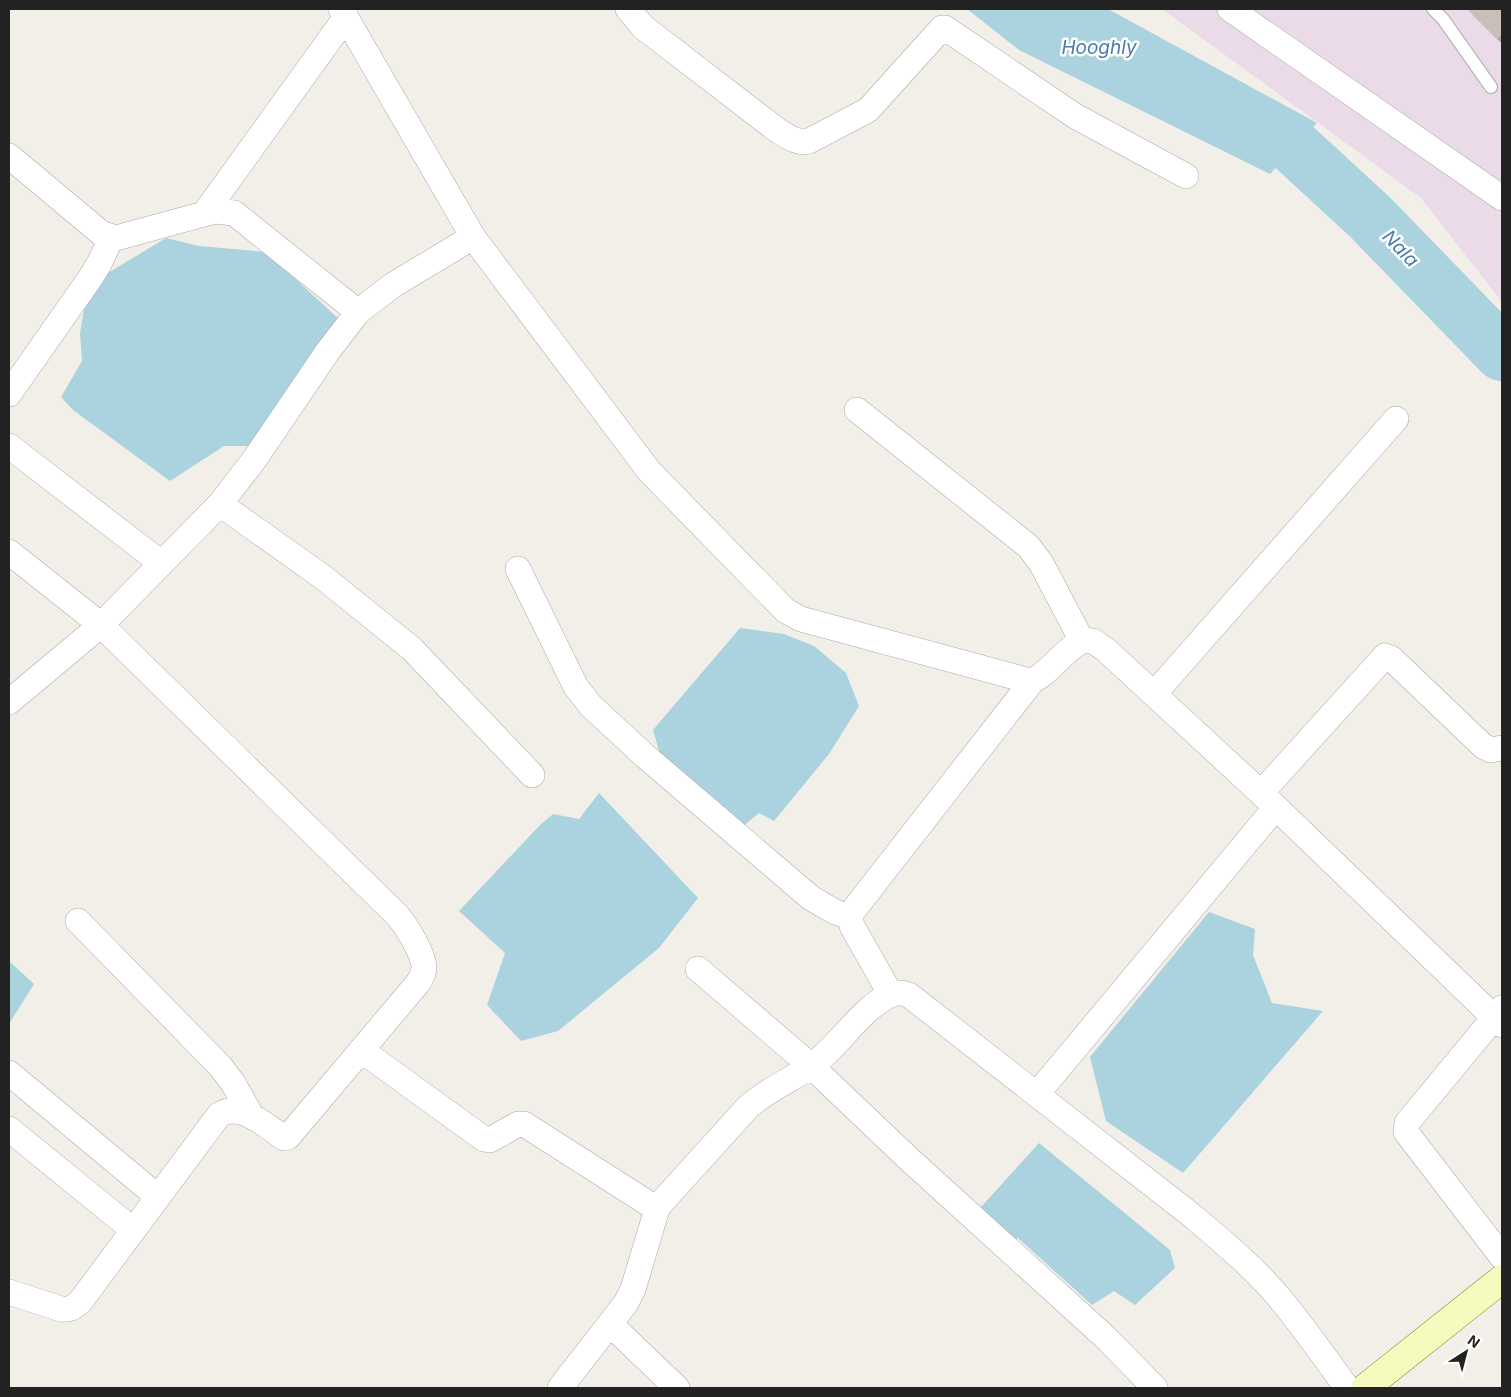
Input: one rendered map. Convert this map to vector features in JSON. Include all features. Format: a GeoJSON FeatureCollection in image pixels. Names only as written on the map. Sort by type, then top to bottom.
{"type":"FeatureCollection","features":[{"type":"Feature","properties":{"kind":"street"},"geometry":{"type":"LineString","coordinates":[[628,9],[643,27],[777,130],[801,142],[809,140],[868,110],[942,28],[945,28],[1069,112],[1186,176]]}},
{"type":"Feature","properties":{"kind":"street"},"geometry":{"type":"LineString","coordinates":[[1230,9],[1502,198]]}},
{"type":"Feature","properties":{"kind":"street"},"geometry":{"type":"LineString","coordinates":[[204,214],[344,13],[473,237],[649,471],[786,611],[801,619],[1026,680],[1033,680]]}},
{"type":"Feature","properties":{"kind":"street"},"geometry":{"type":"LineString","coordinates":[[9,156],[101,234],[111,238],[221,210],[234,213],[358,312]]}},
{"type":"Feature","properties":{"kind":"street"},"geometry":{"type":"LineString","coordinates":[[9,702],[101,625],[220,504],[248,468],[328,351],[358,312],[393,285],[473,237]]}},
{"type":"Feature","properties":{"kind":"street"},"geometry":{"type":"LineString","coordinates":[[9,394],[91,277],[111,238]]}},
{"type":"Feature","properties":{"kind":"street"},"geometry":{"type":"LineString","coordinates":[[857,410],[1028,546],[1041,563],[1082,641]]}},
{"type":"Feature","properties":{"kind":"street"},"geometry":{"type":"LineString","coordinates":[[1154,694],[1396,419]]}},
{"type":"Feature","properties":{"kind":"street"},"geometry":{"type":"LineString","coordinates":[[9,446],[161,563]]}},
{"type":"Feature","properties":{"kind":"street"},"geometry":{"type":"LineString","coordinates":[[220,504],[324,578],[412,649],[532,775]]}},
{"type":"Feature","properties":{"kind":"street"},"geometry":{"type":"LineString","coordinates":[[9,552],[101,625],[398,916],[406,927],[424,968],[421,978],[288,1137],[284,1138],[252,1117],[237,1110],[228,1110],[219,1115],[80,1302],[74,1307],[67,1310],[61,1309],[9,1292]]}},
{"type":"Feature","properties":{"kind":"street"},"geometry":{"type":"LineString","coordinates":[[518,569],[576,687],[591,706],[645,756],[811,898],[835,912],[850,917]]}},
{"type":"Feature","properties":{"kind":"street"},"geometry":{"type":"LineString","coordinates":[[891,995],[852,926],[850,917],[852,912],[1033,680],[1082,641],[1092,641],[1105,649],[1154,694],[1500,1017],[1407,1123],[1405,1129],[1502,1257]]}},
{"type":"Feature","properties":{"kind":"street"},"geometry":{"type":"LineString","coordinates":[[1036,1094],[1385,656],[1391,658],[1483,746],[1491,750],[1502,748]]}},
{"type":"Feature","properties":{"kind":"street"},"geometry":{"type":"LineString","coordinates":[[78,921],[224,1071],[252,1117]]}},
{"type":"Feature","properties":{"kind":"street"},"geometry":{"type":"LineString","coordinates":[[698,969],[811,1066],[910,1160],[1106,1337],[1155,1388]]}},
{"type":"Feature","properties":{"kind":"street"},"geometry":{"type":"LineString","coordinates":[[560,1388],[626,1303],[633,1289],[657,1209],[748,1107],[767,1092],[811,1066],[869,1010],[891,995],[902,993],[909,995],[1190,1214],[1253,1270],[1282,1300],[1347,1388]]}},
{"type":"Feature","properties":{"kind":"street"},"geometry":{"type":"LineString","coordinates":[[361,1050],[484,1139],[490,1140],[518,1124],[524,1124],[657,1209]]}},
{"type":"Feature","properties":{"kind":"street"},"geometry":{"type":"LineString","coordinates":[[9,1073],[158,1197]]}},
{"type":"Feature","properties":{"kind":"street"},"geometry":{"type":"LineString","coordinates":[[9,1129],[133,1230]]}},
{"type":"Feature","properties":{"kind":"street"},"geometry":{"type":"LineString","coordinates":[[1365,1388],[1502,1279]]}},
{"type":"Feature","properties":{"kind":"street"},"geometry":{"type":"LineString","coordinates":[[610,1324],[677,1388]]}},
{"type":"Feature","properties":{"kind":"lane"},"geometry":{"type":"LineString","coordinates":[[1433,9],[1443,19],[1491,87]]}},
{"type":"Feature","properties":{"kind":"shaded area"},"geometry":{"type":"Polygon","coordinates":[[[1162,9],[1502,9],[1502,302],[1421,198],[1162,9]]]}},
{"type":"Feature","properties":{"kind":"water","name":"Hooghly"},"geometry":{"type":"Polygon","coordinates":[[[967,9],[1108,9],[1317,123],[1270,174],[1019,50],[967,9]]]}},
{"type":"Feature","properties":{"kind":"water"},"geometry":{"type":"Polygon","coordinates":[[[166,238],[199,246],[266,252],[340,320],[248,446],[224,446],[170,481],[73,410],[61,397],[82,361],[80,333],[88,285],[166,238]]]}},
{"type":"Feature","properties":{"kind":"water"},"geometry":{"type":"Polygon","coordinates":[[[740,628],[784,634],[814,646],[846,673],[859,706],[829,754],[774,821],[759,813],[736,832],[662,761],[653,730],[740,628]]]}},
{"type":"Feature","properties":{"kind":"water"},"geometry":{"type":"Polygon","coordinates":[[[599,793],[698,898],[659,948],[558,1031],[521,1041],[487,1005],[505,953],[459,911],[540,825],[553,814],[579,819],[599,793]]]}},
{"type":"Feature","properties":{"kind":"water"},"geometry":{"type":"Polygon","coordinates":[[[1209,912],[1255,929],[1253,955],[1272,1003],[1323,1011],[1183,1173],[1106,1121],[1090,1057],[1209,912]]]}},
{"type":"Feature","properties":{"kind":"water"},"geometry":{"type":"Polygon","coordinates":[[[9,961],[34,984],[9,1024],[9,961]]]}},
{"type":"Feature","properties":{"kind":"water"},"geometry":{"type":"Polygon","coordinates":[[[1039,1143],[1170,1250],[1175,1268],[1135,1305],[1114,1291],[1092,1305],[1018,1238],[1002,1247],[971,1218],[1039,1143]]]}},
{"type":"Feature","properties":{"kind":"building"},"geometry":{"type":"Polygon","coordinates":[[[1467,9],[1502,9],[1502,34],[1497,39],[1467,9]]]}},
{"type":"Feature","properties":{"kind":"waterway","name":"Nala"},"geometry":{"type":"LineString","coordinates":[[1294,147],[1370,217],[1502,353]]}}]}
